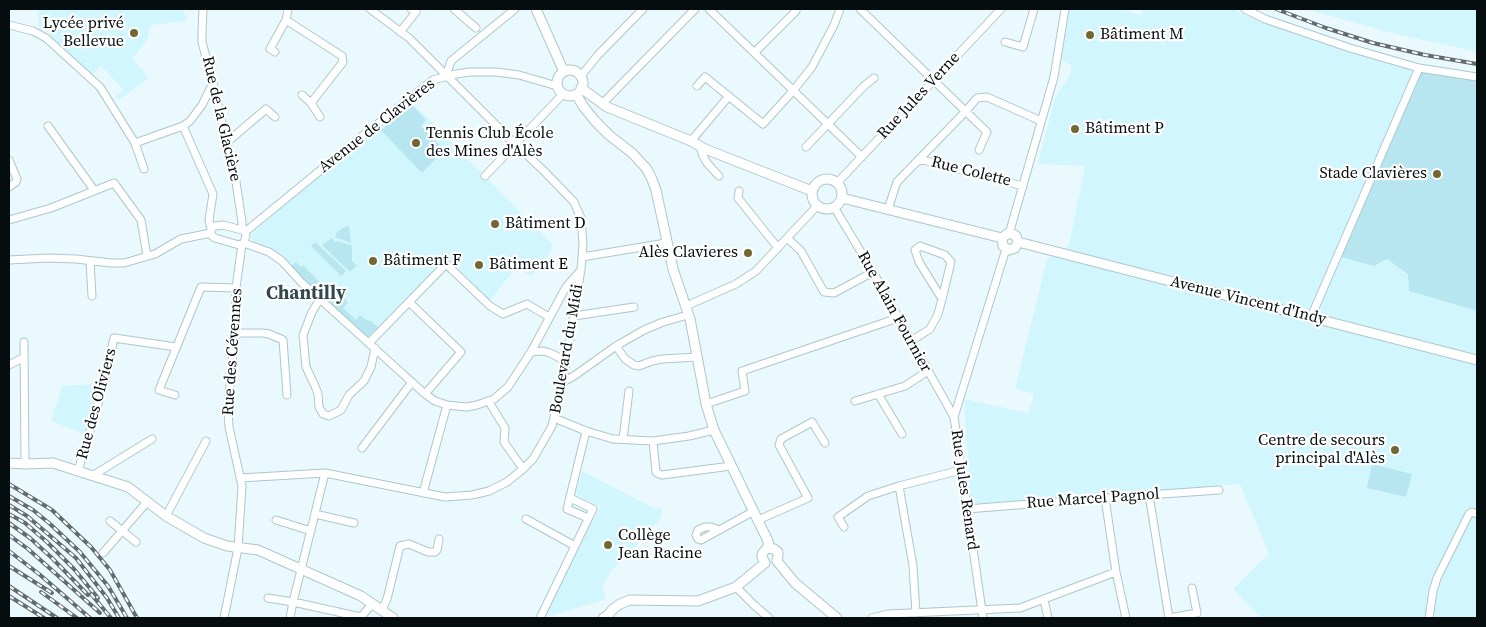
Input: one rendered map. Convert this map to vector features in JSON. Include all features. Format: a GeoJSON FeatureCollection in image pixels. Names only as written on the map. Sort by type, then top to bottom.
{"type":"FeatureCollection","features":[{"type":"Feature","properties":{"kind":"street","name":"Rue de la Glacière"},"geometry":{"type":"LineString","coordinates":[[203,9],[202,42],[236,182],[243,231],[246,235],[243,244]]}},
{"type":"Feature","properties":{"kind":"street"},"geometry":{"type":"LineString","coordinates":[[275,52],[270,49],[286,20],[288,9]]}},
{"type":"Feature","properties":{"kind":"street","name":"Boulevard du Midi"},"geometry":{"type":"LineString","coordinates":[[240,478],[326,473],[445,497],[472,495],[489,491],[507,482],[523,469],[533,460],[552,426],[566,364],[581,269],[583,240],[581,218],[574,202],[544,171],[408,38],[370,9]]}},
{"type":"Feature","properties":{"kind":"street"},"geometry":{"type":"LineString","coordinates":[[400,32],[416,12],[411,9]]}},
{"type":"Feature","properties":{"kind":"street"},"geometry":{"type":"LineString","coordinates":[[454,9],[476,28]]}},
{"type":"Feature","properties":{"kind":"street"},"geometry":{"type":"LineString","coordinates":[[446,76],[451,61],[515,9]]}},
{"type":"Feature","properties":{"kind":"street"},"geometry":{"type":"LineString","coordinates":[[536,9],[564,72]]}},
{"type":"Feature","properties":{"kind":"street"},"geometry":{"type":"LineString","coordinates":[[580,76],[643,9]]}},
{"type":"Feature","properties":{"kind":"street"},"geometry":{"type":"LineString","coordinates":[[602,104],[695,9]]}},
{"type":"Feature","properties":{"kind":"street"},"geometry":{"type":"LineString","coordinates":[[709,9],[862,157]]}},
{"type":"Feature","properties":{"kind":"street"},"geometry":{"type":"LineString","coordinates":[[697,86],[705,77],[729,96],[760,127],[794,90],[812,66],[834,25],[840,9]]}},
{"type":"Feature","properties":{"kind":"street"},"geometry":{"type":"LineString","coordinates":[[860,9],[987,132],[979,150]]}},
{"type":"Feature","properties":{"kind":"street","name":"Rue Jules Verne"},"geometry":{"type":"LineString","coordinates":[[837,183],[1001,9]]}},
{"type":"Feature","properties":{"kind":"street"},"geometry":{"type":"LineString","coordinates":[[1005,42],[1023,47],[1034,9]]}},
{"type":"Feature","properties":{"kind":"street"},"geometry":{"type":"LineString","coordinates":[[842,198],[1006,236],[1016,236],[1018,242],[1015,248],[1012,250],[1006,249],[1002,242],[1006,236],[1023,186],[1054,77],[1065,9]]}},
{"type":"Feature","properties":{"kind":"street"},"geometry":{"type":"LineString","coordinates":[[1246,9],[1265,19],[1350,48],[1419,68],[1477,77]]}},
{"type":"Feature","properties":{"kind":"street"},"geometry":{"type":"LineString","coordinates":[[754,52],[796,11]]}},
{"type":"Feature","properties":{"kind":"street"},"geometry":{"type":"LineString","coordinates":[[286,20],[342,56],[344,62],[311,102]]}},
{"type":"Feature","properties":{"kind":"street"},"geometry":{"type":"LineString","coordinates":[[9,25],[33,31],[46,38],[100,87],[135,143],[144,169]]}},
{"type":"Feature","properties":{"kind":"street"},"geometry":{"type":"LineString","coordinates":[[1311,317],[1419,68]]}},
{"type":"Feature","properties":{"kind":"street"},"geometry":{"type":"LineString","coordinates":[[579,91],[570,96],[560,90],[558,79],[564,72],[570,70],[580,76],[582,82],[579,91],[583,106],[610,135],[632,153],[646,168],[651,177],[656,190],[666,244],[687,311],[706,404],[714,430],[768,541],[769,548]]}},
{"type":"Feature","properties":{"kind":"street","name":"Avenue de Clavières"},"geometry":{"type":"LineString","coordinates":[[243,231],[433,80],[470,72],[496,72],[519,75],[560,90]]}},
{"type":"Feature","properties":{"kind":"street"},"geometry":{"type":"LineString","coordinates":[[806,147],[864,86],[874,78]]}},
{"type":"Feature","properties":{"kind":"street"},"geometry":{"type":"LineString","coordinates":[[135,143],[183,126],[190,121],[202,105],[213,83]]}},
{"type":"Feature","properties":{"kind":"street"},"geometry":{"type":"LineString","coordinates":[[485,176],[515,144],[560,90]]}},
{"type":"Feature","properties":{"kind":"street"},"geometry":{"type":"LineString","coordinates":[[579,91],[621,114],[691,141],[707,144],[813,189]]}},
{"type":"Feature","properties":{"kind":"street"},"geometry":{"type":"LineString","coordinates":[[302,95],[311,102],[320,117]]}},
{"type":"Feature","properties":{"kind":"street"},"geometry":{"type":"LineString","coordinates":[[691,141],[729,96]]}},
{"type":"Feature","properties":{"kind":"street"},"geometry":{"type":"LineString","coordinates":[[888,209],[897,182],[977,98],[988,97],[1041,121]]}},
{"type":"Feature","properties":{"kind":"street"},"geometry":{"type":"LineString","coordinates":[[226,143],[266,109],[275,118]]}},
{"type":"Feature","properties":{"kind":"street"},"geometry":{"type":"LineString","coordinates":[[48,126],[94,190]]}},
{"type":"Feature","properties":{"kind":"street"},"geometry":{"type":"LineString","coordinates":[[183,126],[213,194],[209,220],[212,236],[269,252],[282,261],[301,282],[435,401],[447,405],[467,407],[489,402],[508,387],[531,352],[566,287],[581,269]]}},
{"type":"Feature","properties":{"kind":"street"},"geometry":{"type":"LineString","coordinates":[[691,141],[701,148],[813,189]]}},
{"type":"Feature","properties":{"kind":"street"},"geometry":{"type":"LineString","coordinates":[[701,148],[707,163],[719,176]]}},
{"type":"Feature","properties":{"kind":"street","name":"Rue Colette"},"geometry":{"type":"LineString","coordinates":[[919,159],[1023,186]]}},
{"type":"Feature","properties":{"kind":"street"},"geometry":{"type":"LineString","coordinates":[[9,160],[17,178],[16,182],[9,187]]}},
{"type":"Feature","properties":{"kind":"street"},"geometry":{"type":"LineString","coordinates":[[827,178],[837,183],[840,187],[842,198],[839,203],[834,207],[826,209],[817,206],[814,202],[813,189],[822,179],[827,178]]}},
{"type":"Feature","properties":{"kind":"street"},"geometry":{"type":"LineString","coordinates":[[9,220],[52,208],[114,183],[141,220],[147,256]]}},
{"type":"Feature","properties":{"kind":"street"},"geometry":{"type":"LineString","coordinates":[[739,191],[738,198],[778,248]]}},
{"type":"Feature","properties":{"kind":"street"},"geometry":{"type":"LineString","coordinates":[[562,382],[644,330],[687,311],[745,279],[756,271],[817,206]]}},
{"type":"Feature","properties":{"kind":"street","name":"Rue Alain Fournier"},"geometry":{"type":"LineString","coordinates":[[834,207],[873,272],[954,417]]}},
{"type":"Feature","properties":{"kind":"street"},"geometry":{"type":"LineString","coordinates":[[9,260],[48,258],[124,263],[155,254],[181,239],[211,231],[215,226],[223,225],[243,231]]}},
{"type":"Feature","properties":{"kind":"street"},"geometry":{"type":"LineString","coordinates":[[787,238],[801,251],[824,292],[834,293],[873,272]]}},
{"type":"Feature","properties":{"kind":"street","name":"Avenue Vincent d'Indy"},"geometry":{"type":"LineString","coordinates":[[1018,242],[1477,360]]}},
{"type":"Feature","properties":{"kind":"street","name":"Rue des Cévennes"},"geometry":{"type":"LineString","coordinates":[[224,618],[238,548],[242,486],[229,427],[230,380],[236,333],[236,288],[243,244]]}},
{"type":"Feature","properties":{"kind":"street"},"geometry":{"type":"LineString","coordinates":[[582,257],[666,244]]}},
{"type":"Feature","properties":{"kind":"street"},"geometry":{"type":"LineString","coordinates":[[912,342],[930,330],[938,314],[942,299],[951,262],[945,255],[920,246],[915,250],[919,262],[942,299]]}},
{"type":"Feature","properties":{"kind":"street","name":"Rue Jules Renard"},"geometry":{"type":"LineString","coordinates":[[983,618],[954,417],[1006,249]]}},
{"type":"Feature","properties":{"kind":"street"},"geometry":{"type":"LineString","coordinates":[[90,261],[92,296]]}},
{"type":"Feature","properties":{"kind":"street"},"geometry":{"type":"LineString","coordinates":[[369,342],[446,264],[490,306],[503,314],[527,304],[550,317]]}},
{"type":"Feature","properties":{"kind":"street"},"geometry":{"type":"LineString","coordinates":[[175,395],[159,390],[202,287],[236,288]]}},
{"type":"Feature","properties":{"kind":"street"},"geometry":{"type":"LineString","coordinates":[[320,299],[312,312],[303,335],[306,367],[318,394],[319,407],[323,414],[329,416],[341,410],[349,395],[364,381],[371,367],[375,348]]}},
{"type":"Feature","properties":{"kind":"street"},"geometry":{"type":"LineString","coordinates":[[409,302],[461,352],[425,394]]}},
{"type":"Feature","properties":{"kind":"street"},"geometry":{"type":"LineString","coordinates":[[574,316],[634,307]]}},
{"type":"Feature","properties":{"kind":"street"},"geometry":{"type":"LineString","coordinates":[[706,404],[745,391],[742,371],[898,318]]}},
{"type":"Feature","properties":{"kind":"street"},"geometry":{"type":"LineString","coordinates":[[236,333],[270,334],[283,340],[287,395]]}},
{"type":"Feature","properties":{"kind":"street","name":"Rue des Oliviers"},"geometry":{"type":"LineString","coordinates":[[78,471],[92,428],[114,338],[176,347]]}},
{"type":"Feature","properties":{"kind":"street"},"geometry":{"type":"LineString","coordinates":[[24,342],[25,464]]}},
{"type":"Feature","properties":{"kind":"street"},"geometry":{"type":"LineString","coordinates":[[616,346],[634,366],[652,361],[697,357]]}},
{"type":"Feature","properties":{"kind":"street"},"geometry":{"type":"LineString","coordinates":[[531,352],[550,353],[560,358],[566,364]]}},
{"type":"Feature","properties":{"kind":"street"},"geometry":{"type":"LineString","coordinates":[[9,364],[23,358]]}},
{"type":"Feature","properties":{"kind":"street"},"geometry":{"type":"LineString","coordinates":[[855,401],[905,386],[928,371]]}},
{"type":"Feature","properties":{"kind":"street"},"geometry":{"type":"LineString","coordinates":[[362,448],[412,382]]}},
{"type":"Feature","properties":{"kind":"street"},"geometry":{"type":"LineString","coordinates":[[623,439],[629,391]]}},
{"type":"Feature","properties":{"kind":"street"},"geometry":{"type":"LineString","coordinates":[[878,394],[902,434]]}},
{"type":"Feature","properties":{"kind":"street"},"geometry":{"type":"LineString","coordinates":[[489,402],[505,428],[504,442],[523,469]]}},
{"type":"Feature","properties":{"kind":"street"},"geometry":{"type":"LineString","coordinates":[[423,493],[447,405]]}},
{"type":"Feature","properties":{"kind":"street"},"geometry":{"type":"LineString","coordinates":[[554,418],[605,437],[623,439],[653,441],[714,430]]}},
{"type":"Feature","properties":{"kind":"street"},"geometry":{"type":"LineString","coordinates":[[758,520],[808,498],[779,444],[781,440],[812,422],[825,443]]}},
{"type":"Feature","properties":{"kind":"street"},"geometry":{"type":"LineString","coordinates":[[586,431],[567,509],[588,518]]}},
{"type":"Feature","properties":{"kind":"street"},"geometry":{"type":"LineString","coordinates":[[92,476],[152,439]]}},
{"type":"Feature","properties":{"kind":"street"},"geometry":{"type":"LineString","coordinates":[[166,516],[206,441]]}},
{"type":"Feature","properties":{"kind":"street"},"geometry":{"type":"LineString","coordinates":[[653,441],[656,472],[658,474],[731,466]]}},
{"type":"Feature","properties":{"kind":"street"},"geometry":{"type":"LineString","coordinates":[[9,463],[53,463],[128,486],[166,516],[204,538],[227,546],[258,550],[302,568],[361,596],[393,618]]}},
{"type":"Feature","properties":{"kind":"street"},"geometry":{"type":"LineString","coordinates":[[844,527],[838,517],[868,496],[961,470]]}},
{"type":"Feature","properties":{"kind":"street"},"geometry":{"type":"LineString","coordinates":[[290,618],[310,531],[326,473]]}},
{"type":"Feature","properties":{"kind":"street"},"geometry":{"type":"LineString","coordinates":[[900,486],[913,566],[916,612]]}},
{"type":"Feature","properties":{"kind":"street","name":"Rue Marcel Pagnol"},"geometry":{"type":"LineString","coordinates":[[967,509],[1219,490]]}},
{"type":"Feature","properties":{"kind":"street"},"geometry":{"type":"LineString","coordinates":[[1149,495],[1169,618],[1197,613],[1192,588]]}},
{"type":"Feature","properties":{"kind":"street"},"geometry":{"type":"LineString","coordinates":[[540,618],[593,509],[570,498]]}},
{"type":"Feature","properties":{"kind":"street"},"geometry":{"type":"LineString","coordinates":[[1105,498],[1116,572],[1126,618]]}},
{"type":"Feature","properties":{"kind":"street"},"geometry":{"type":"LineString","coordinates":[[103,553],[147,502]]}},
{"type":"Feature","properties":{"kind":"street"},"geometry":{"type":"LineString","coordinates":[[719,530],[754,511]]}},
{"type":"Feature","properties":{"kind":"street"},"geometry":{"type":"LineString","coordinates":[[1429,618],[1437,578],[1469,514],[1472,512],[1477,514]]}},
{"type":"Feature","properties":{"kind":"street"},"geometry":{"type":"LineString","coordinates":[[315,514],[354,523]]}},
{"type":"Feature","properties":{"kind":"street"},"geometry":{"type":"LineString","coordinates":[[526,519],[575,546]]}},
{"type":"Feature","properties":{"kind":"street"},"geometry":{"type":"LineString","coordinates":[[276,520],[310,531]]}},
{"type":"Feature","properties":{"kind":"street"},"geometry":{"type":"LineString","coordinates":[[110,521],[136,542]]}},
{"type":"Feature","properties":{"kind":"street"},"geometry":{"type":"LineString","coordinates":[[382,610],[387,599],[400,546],[409,544],[428,552],[435,552],[439,539]]}},
{"type":"Feature","properties":{"kind":"street"},"geometry":{"type":"LineString","coordinates":[[765,563],[763,561],[763,551],[769,548],[774,549],[778,552],[777,561],[795,583],[837,618]]}},
{"type":"Feature","properties":{"kind":"street"},"geometry":{"type":"LineString","coordinates":[[607,617],[613,609],[630,600],[698,601],[736,587],[765,563],[772,564],[777,561]]}},
{"type":"Feature","properties":{"kind":"street"},"geometry":{"type":"LineString","coordinates":[[872,618],[888,614],[916,612],[935,615],[1020,608],[1116,572]]}},
{"type":"Feature","properties":{"kind":"street"},"geometry":{"type":"LineString","coordinates":[[736,587],[754,606],[769,618]]}},
{"type":"Feature","properties":{"kind":"street"},"geometry":{"type":"LineString","coordinates":[[268,598],[361,617],[372,604]]}},
{"type":"Feature","properties":{"kind":"street"},"geometry":{"type":"LineString","coordinates":[[1044,600],[1048,618]]}},
{"type":"Feature","properties":{"kind":"shaded area"},"geometry":{"type":"Polygon","coordinates":[[[38,9],[183,9],[187,21],[150,25],[148,38],[133,59],[149,78],[118,100],[115,96],[124,90],[101,66],[92,76],[49,36],[50,34],[46,30],[42,31],[39,29],[38,9]]]}},
{"type":"Feature","properties":{"kind":"shaded area"},"geometry":{"type":"Polygon","coordinates":[[[1070,9],[1116,9],[1141,15],[1143,9],[1232,9],[1262,22],[1311,38],[1419,68],[1387,258],[1408,274],[1409,291],[1477,311],[1477,618],[1261,618],[1233,589],[1269,554],[1240,484],[971,506],[964,399],[1028,413],[1034,394],[1015,389],[1047,259],[1069,245],[1085,166],[1038,164],[1055,98],[1070,75],[1072,65],[1061,61],[1070,9]]]}},
{"type":"Feature","properties":{"kind":"shaded area"},"geometry":{"type":"Polygon","coordinates":[[[1306,9],[1477,9],[1477,52],[1388,32],[1306,9]]]}},
{"type":"Feature","properties":{"kind":"shaded area"},"geometry":{"type":"Polygon","coordinates":[[[1419,68],[1477,77],[1477,311],[1409,291],[1408,274],[1387,259],[1374,266],[1337,256],[1419,68]]]}},
{"type":"Feature","properties":{"kind":"shaded area"},"geometry":{"type":"Polygon","coordinates":[[[412,102],[553,245],[550,253],[531,276],[516,267],[490,301],[447,257],[368,337],[309,285],[278,253],[267,247],[254,244],[251,236],[329,166],[333,166],[354,151],[354,147],[412,102]]]}},
{"type":"Feature","properties":{"kind":"shaded area","name":"Tennis Club École des Mines d'Alès"},"geometry":{"type":"Polygon","coordinates":[[[411,104],[426,120],[421,126],[445,150],[422,173],[381,130],[411,104]]]}},
{"type":"Feature","properties":{"kind":"shaded area"},"geometry":{"type":"Polygon","coordinates":[[[349,226],[351,243],[335,237],[337,232],[349,226]]]}},
{"type":"Feature","properties":{"kind":"shaded area"},"geometry":{"type":"Polygon","coordinates":[[[332,238],[335,242],[338,241],[352,246],[352,261],[357,266],[351,271],[322,245],[332,238]]]}},
{"type":"Feature","properties":{"kind":"shaded area"},"geometry":{"type":"Polygon","coordinates":[[[315,242],[346,271],[341,276],[311,246],[315,242]]]}},
{"type":"Feature","properties":{"kind":"shaded area"},"geometry":{"type":"Polygon","coordinates":[[[296,262],[301,267],[303,265],[332,295],[337,291],[348,302],[343,308],[356,320],[360,315],[378,327],[368,337],[309,285],[291,266],[296,262]]]}},
{"type":"Feature","properties":{"kind":"shaded area"},"geometry":{"type":"Polygon","coordinates":[[[101,384],[87,435],[51,421],[62,386],[101,384]]]}},
{"type":"Feature","properties":{"kind":"shaded area"},"geometry":{"type":"Polygon","coordinates":[[[1372,464],[1412,474],[1406,497],[1367,488],[1372,464]]]}},
{"type":"Feature","properties":{"kind":"shaded area","name":"Collège Jean Racine"},"geometry":{"type":"Polygon","coordinates":[[[582,471],[655,509],[662,508],[662,513],[659,521],[612,570],[602,586],[606,599],[550,616],[546,612],[600,507],[576,495],[582,471]]]}},
{"type":"Feature","properties":{"kind":"railway"},"geometry":{"type":"LineString","coordinates":[[1276,9],[1373,43],[1477,64]]}},
{"type":"Feature","properties":{"kind":"railway"},"geometry":{"type":"LineString","coordinates":[[9,484],[52,510],[91,547],[110,570],[137,618]]}},
{"type":"Feature","properties":{"kind":"railway"},"geometry":{"type":"LineString","coordinates":[[9,496],[33,510],[80,552],[108,586],[127,618]]}},
{"type":"Feature","properties":{"kind":"railway"},"geometry":{"type":"LineString","coordinates":[[9,505],[27,516],[76,558],[107,598],[119,618]]}},
{"type":"Feature","properties":{"kind":"railway"},"geometry":{"type":"LineString","coordinates":[[9,514],[25,523],[47,542],[74,569],[98,598]]}},
{"type":"Feature","properties":{"kind":"railway"},"geometry":{"type":"LineString","coordinates":[[9,523],[30,538],[52,558],[88,595]]}},
{"type":"Feature","properties":{"kind":"railway"},"geometry":{"type":"LineString","coordinates":[[9,535],[28,549],[100,613]]}},
{"type":"Feature","properties":{"kind":"railway"},"geometry":{"type":"LineString","coordinates":[[9,551],[90,618]]}},
{"type":"Feature","properties":{"kind":"railway"},"geometry":{"type":"LineString","coordinates":[[9,566],[52,593]]}},
{"type":"Feature","properties":{"kind":"railway"},"geometry":{"type":"LineString","coordinates":[[9,586],[57,618]]}},
{"type":"Feature","properties":{"kind":"railway"},"geometry":{"type":"LineString","coordinates":[[41,592],[77,618]]}},
{"type":"Feature","properties":{"kind":"railway"},"geometry":{"type":"LineString","coordinates":[[91,594],[111,618]]}},
{"type":"Feature","properties":{"kind":"railway"},"geometry":{"type":"LineString","coordinates":[[9,596],[44,618]]}},
{"type":"Feature","properties":{"kind":"place","name":"Lycée privé Bellevue"},"geometry":{"type":"Point","coordinates":[134,33]}},
{"type":"Feature","properties":{"kind":"place","name":"Bâtiment M"},"geometry":{"type":"Point","coordinates":[1090,35]}},
{"type":"Feature","properties":{"kind":"place","name":"Bâtiment P"},"geometry":{"type":"Point","coordinates":[1075,129]}},
{"type":"Feature","properties":{"kind":"place","name":"Tennis Club École des Mines d'Alès"},"geometry":{"type":"Point","coordinates":[416,143]}},
{"type":"Feature","properties":{"kind":"place","name":"Stade Clavières"},"geometry":{"type":"Point","coordinates":[1437,174]}},
{"type":"Feature","properties":{"kind":"place","name":"Bâtiment D"},"geometry":{"type":"Point","coordinates":[495,224]}},
{"type":"Feature","properties":{"kind":"place","name":"Alès Clavieres"},"geometry":{"type":"Point","coordinates":[748,253]}},
{"type":"Feature","properties":{"kind":"place","name":"Bâtiment F"},"geometry":{"type":"Point","coordinates":[373,261]}},
{"type":"Feature","properties":{"kind":"place","name":"Bâtiment E"},"geometry":{"type":"Point","coordinates":[479,265]}},
{"type":"Feature","properties":{"kind":"place","name":"Centre de secours principal d'Alès"},"geometry":{"type":"Point","coordinates":[1395,450]}},
{"type":"Feature","properties":{"kind":"place","name":"Collège Jean Racine"},"geometry":{"type":"Point","coordinates":[608,545]}},
{"type":"Feature","properties":{"kind":"district","name":"Chantilly"},"geometry":{"type":"Point","coordinates":[306,294]}}]}
